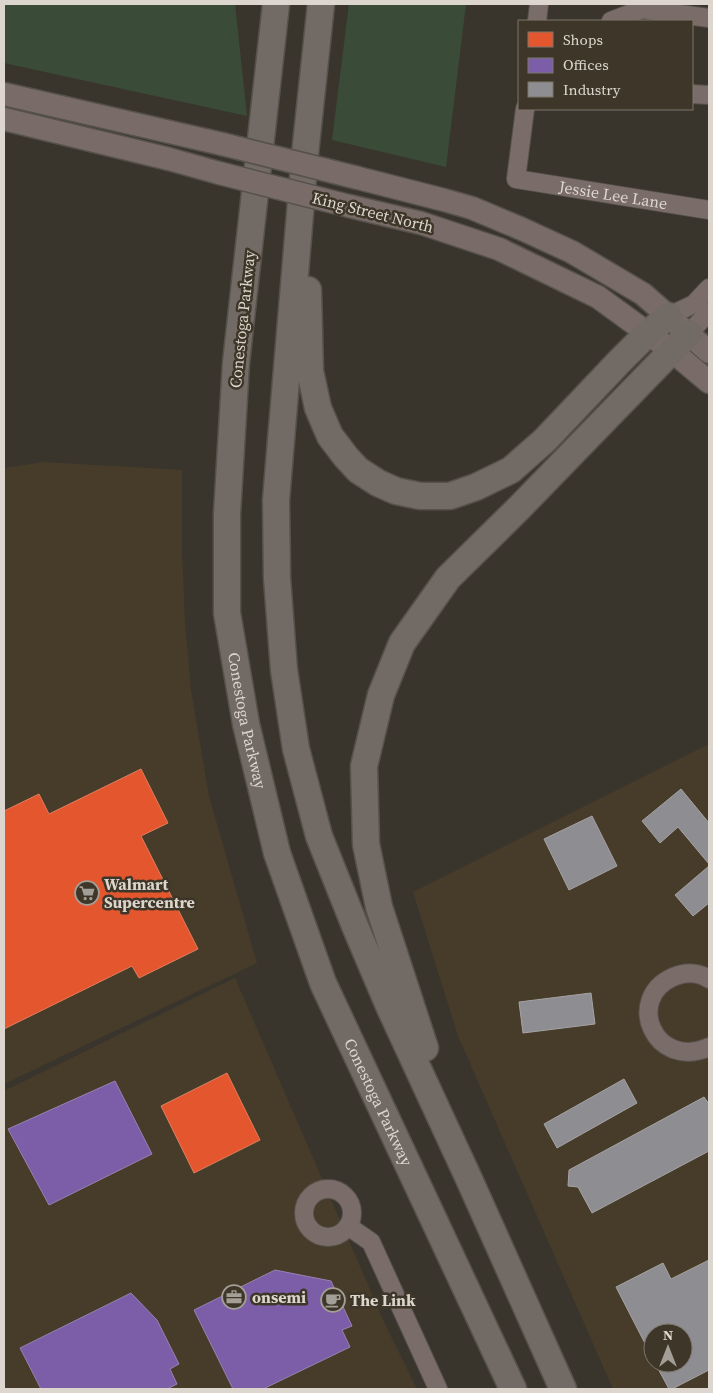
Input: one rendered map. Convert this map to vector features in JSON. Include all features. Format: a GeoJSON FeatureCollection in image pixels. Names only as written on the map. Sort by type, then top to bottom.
{"type":"FeatureCollection","features":[{"type":"Feature","properties":{"kind":"highway"},"geometry":{"type":"LineString","coordinates":[[260,4],[262,126]]}},
{"type":"Feature","properties":{"kind":"highway","name":"Conestoga Parkway"},"geometry":{"type":"LineString","coordinates":[[276,4],[236,363],[227,514],[227,613],[246,724],[277,853],[323,983],[513,1389]]}},
{"type":"Feature","properties":{"kind":"highway"},"geometry":{"type":"LineString","coordinates":[[321,4],[305,154],[276,500],[277,578],[284,670],[295,739],[319,836],[355,926],[389,1006],[563,1389]]}},
{"type":"Feature","properties":{"kind":"highway"},"geometry":{"type":"LineString","coordinates":[[305,154],[310,371],[318,408],[330,436],[346,457],[358,470],[378,483],[396,491],[420,496],[450,496],[476,487],[511,470],[545,440],[648,333],[669,316]]}},
{"type":"Feature","properties":{"kind":"highway"},"geometry":{"type":"LineString","coordinates":[[469,1179],[462,1149],[419,1033],[379,907],[366,844],[364,766],[381,695],[402,643],[448,578],[681,342]]}},
{"type":"Feature","properties":{"kind":"main road","name":"King Street North"},"geometry":{"type":"LineString","coordinates":[[4,94],[222,144],[444,200],[472,208],[522,228],[572,252],[643,294],[669,316],[681,342],[709,382]]}},
{"type":"Feature","properties":{"kind":"main road","name":"King Street North"},"geometry":{"type":"LineString","coordinates":[[4,119],[421,223],[499,249],[598,296],[648,333],[709,352]]}},
{"type":"Feature","properties":{"kind":"street"},"geometry":{"type":"LineString","coordinates":[[537,20],[539,4]]}},
{"type":"Feature","properties":{"kind":"street"},"geometry":{"type":"LineString","coordinates":[[613,20],[642,6],[709,18]]}},
{"type":"Feature","properties":{"kind":"street"},"geometry":{"type":"LineString","coordinates":[[693,94],[709,95]]}},
{"type":"Feature","properties":{"kind":"street","name":"Jessie Lee Lane"},"geometry":{"type":"LineString","coordinates":[[525,110],[516,179],[709,210]]}},
{"type":"Feature","properties":{"kind":"street"},"geometry":{"type":"LineString","coordinates":[[669,316],[694,304],[709,288]]}},
{"type":"Feature","properties":{"kind":"street"},"geometry":{"type":"LineString","coordinates":[[681,342],[709,312]]}},
{"type":"Feature","properties":{"kind":"street"},"geometry":{"type":"LineString","coordinates":[[709,979],[699,974],[681,973],[664,981],[651,999],[649,1013],[651,1026],[658,1038],[669,1048],[683,1053],[695,1053],[709,1047]]}},
{"type":"Feature","properties":{"kind":"street"},"geometry":{"type":"LineString","coordinates":[[348,1226],[371,1242],[438,1389]]}},
{"type":"Feature","properties":{"kind":"shaded area"},"geometry":{"type":"Polygon","coordinates":[[[44,462],[182,470],[182,550],[185,623],[191,690],[209,796],[257,963],[4,1084],[4,468],[44,462]]]}},
{"type":"Feature","properties":{"kind":"shaded area"},"geometry":{"type":"Polygon","coordinates":[[[709,744],[709,1389],[613,1389],[458,1036],[413,892],[709,744]]]}},
{"type":"Feature","properties":{"kind":"shaded area"},"geometry":{"type":"Polygon","coordinates":[[[235,978],[385,1324],[417,1389],[4,1389],[4,1091],[235,978]]]}},
{"type":"Feature","properties":{"kind":"green space"},"geometry":{"type":"Polygon","coordinates":[[[4,4],[235,4],[247,116],[4,63],[4,4]]]}},
{"type":"Feature","properties":{"kind":"green space"},"geometry":{"type":"Polygon","coordinates":[[[349,4],[466,4],[446,167],[332,140],[349,4]]]}},
{"type":"Feature","properties":{"kind":"building: Shops","name":"Walmart Supercentre"},"geometry":{"type":"Polygon","coordinates":[[[141,769],[168,823],[141,836],[198,949],[139,978],[132,966],[4,1029],[4,811],[39,794],[49,814],[141,769]]]}},
{"type":"Feature","properties":{"kind":"building: Shops"},"geometry":{"type":"Polygon","coordinates":[[[227,1073],[260,1140],[194,1173],[161,1106],[227,1073]]]}},
{"type":"Feature","properties":{"kind":"building: Offices"},"geometry":{"type":"Polygon","coordinates":[[[115,1081],[152,1154],[49,1205],[8,1129],[115,1081]]]}},
{"type":"Feature","properties":{"kind":"building: Offices"},"geometry":{"type":"Polygon","coordinates":[[[275,1270],[331,1281],[352,1326],[342,1330],[350,1347],[263,1389],[233,1389],[194,1310],[275,1270]]]}},
{"type":"Feature","properties":{"kind":"building: Offices"},"geometry":{"type":"Polygon","coordinates":[[[131,1293],[157,1320],[179,1364],[170,1369],[177,1384],[167,1389],[41,1389],[20,1348],[131,1293]]]}},
{"type":"Feature","properties":{"kind":"building: Industry"},"geometry":{"type":"Polygon","coordinates":[[[681,789],[709,823],[709,864],[678,827],[660,843],[642,821],[681,789]]]}},
{"type":"Feature","properties":{"kind":"building: Industry"},"geometry":{"type":"Polygon","coordinates":[[[592,816],[617,866],[569,890],[544,839],[592,816]]]}},
{"type":"Feature","properties":{"kind":"building: Industry"},"geometry":{"type":"Polygon","coordinates":[[[709,866],[709,903],[693,916],[675,895],[709,866]]]}},
{"type":"Feature","properties":{"kind":"building: Industry"},"geometry":{"type":"Polygon","coordinates":[[[591,993],[595,1024],[523,1033],[519,1002],[591,993]]]}},
{"type":"Feature","properties":{"kind":"building: Industry"},"geometry":{"type":"Polygon","coordinates":[[[624,1079],[637,1103],[557,1148],[544,1124],[624,1079]]]}},
{"type":"Feature","properties":{"kind":"building: Industry"},"geometry":{"type":"Polygon","coordinates":[[[704,1097],[709,1104],[709,1151],[592,1213],[578,1187],[568,1186],[569,1170],[704,1097]]]}},
{"type":"Feature","properties":{"kind":"building: Industry"},"geometry":{"type":"Polygon","coordinates":[[[709,1260],[709,1370],[669,1389],[660,1373],[693,1373],[693,1323],[643,1323],[643,1340],[616,1287],[663,1263],[671,1279],[709,1260]]]}},
{"type":"Feature","properties":{"kind":"place","name":"Walmart Supercentre"},"geometry":{"type":"Point","coordinates":[87,893]}},
{"type":"Feature","properties":{"kind":"place","name":"onsemi"},"geometry":{"type":"Point","coordinates":[234,1297]}},
{"type":"Feature","properties":{"kind":"place","name":"The Link"},"geometry":{"type":"Point","coordinates":[333,1300]}}]}
